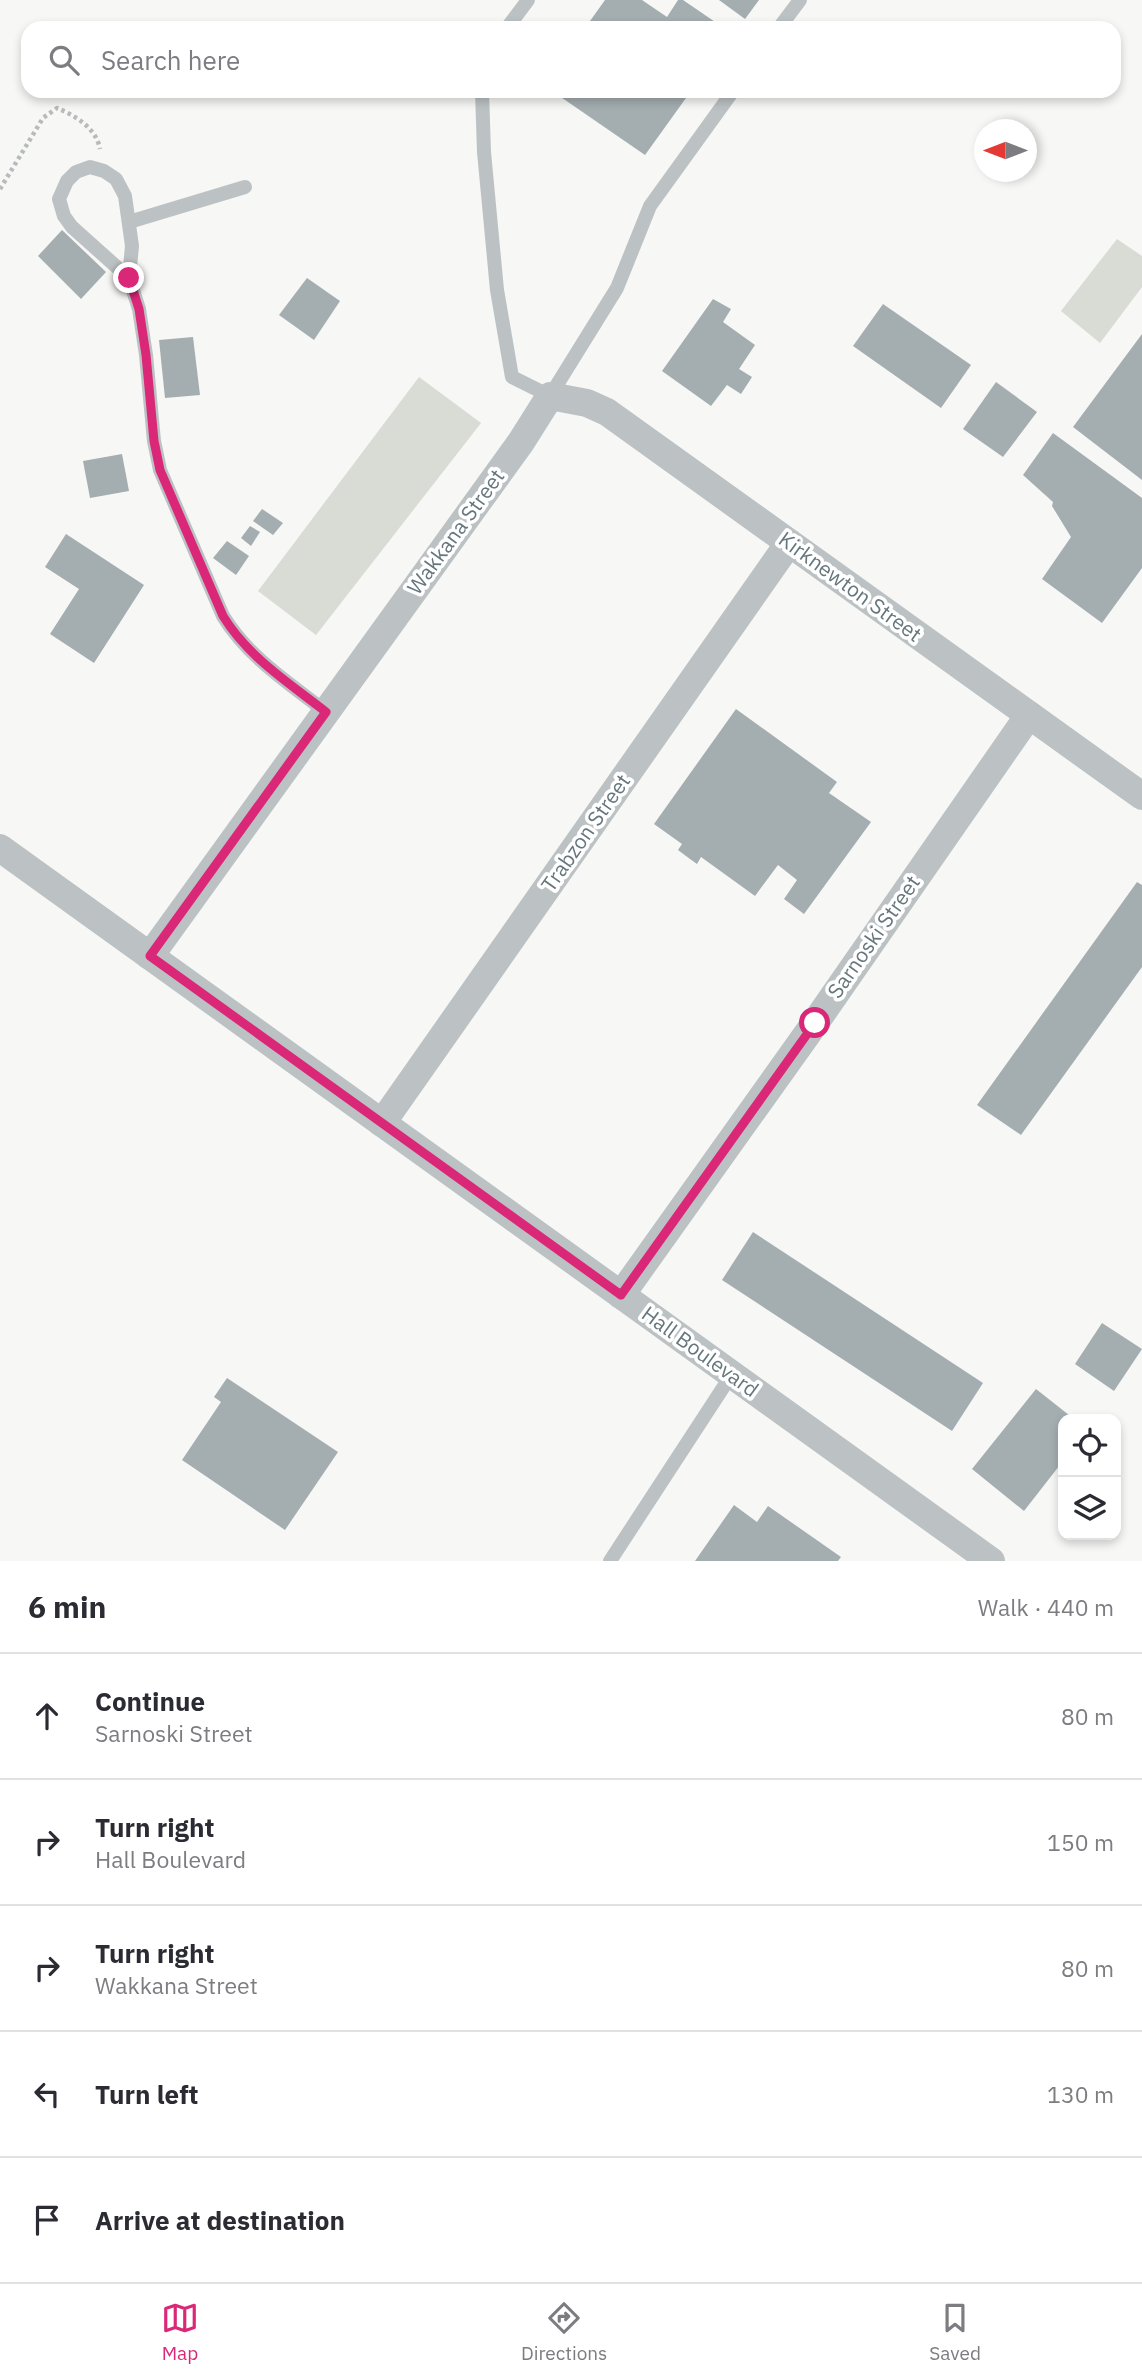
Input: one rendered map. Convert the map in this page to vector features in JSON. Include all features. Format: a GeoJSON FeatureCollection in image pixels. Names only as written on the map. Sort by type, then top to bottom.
{"type":"FeatureCollection","features":[{"type":"Feature","properties":{"kind":"street","name":"Kirknewton Street"},"geometry":{"type":"LineString","coordinates":[[550,396],[587,403],[607,412],[1142,796]]}},
{"type":"Feature","properties":{"kind":"street","name":"Wakkana Street"},"geometry":{"type":"LineString","coordinates":[[150,956],[523,439],[550,396]]}},
{"type":"Feature","properties":{"kind":"street","name":"Trabzon Street"},"geometry":{"type":"LineString","coordinates":[[382,1123],[789,543]]}},
{"type":"Feature","properties":{"kind":"street","name":"Sarnoski Street"},"geometry":{"type":"LineString","coordinates":[[621,1295],[815,1023],[1029,715]]}},
{"type":"Feature","properties":{"kind":"street","name":"Hall Boulevard"},"geometry":{"type":"LineString","coordinates":[[0,848],[991,1561]]}},
{"type":"Feature","properties":{"kind":"lane"},"geometry":{"type":"LineString","coordinates":[[512,21],[528,0]]}},
{"type":"Feature","properties":{"kind":"lane"},"geometry":{"type":"LineString","coordinates":[[784,21],[800,0]]}},
{"type":"Feature","properties":{"kind":"lane"},"geometry":{"type":"LineString","coordinates":[[482,98],[484,152],[497,290],[512,377],[550,396]]}},
{"type":"Feature","properties":{"kind":"lane","name":"Wakkana Street"},"geometry":{"type":"LineString","coordinates":[[550,396],[617,288],[650,206],[728,98]]}},
{"type":"Feature","properties":{"kind":"lane"},"geometry":{"type":"LineString","coordinates":[[129,278],[72,227],[64,216],[59,199],[67,181],[76,172],[90,167],[104,171],[116,179],[125,195],[132,246],[129,278],[139,309],[154,441],[160,470],[223,616],[234,635],[254,656],[326,712]]}},
{"type":"Feature","properties":{"kind":"lane"},"geometry":{"type":"LineString","coordinates":[[128,222],[245,187]]}},
{"type":"Feature","properties":{"kind":"lane"},"geometry":{"type":"LineString","coordinates":[[610,1561],[732,1374]]}},
{"type":"Feature","properties":{"kind":"path"},"geometry":{"type":"LineString","coordinates":[[0,189],[43,118],[57,108],[74,115],[98,137],[104,171]]}},
{"type":"Feature","properties":{"kind":"shaded area"},"geometry":{"type":"Polygon","coordinates":[[[1117,239],[1142,256],[1142,287],[1100,343],[1061,311],[1117,239]]]}},
{"type":"Feature","properties":{"kind":"shaded area"},"geometry":{"type":"Polygon","coordinates":[[[419,377],[481,423],[316,635],[258,591],[419,377]]]}},
{"type":"Feature","properties":{"kind":"building"},"geometry":{"type":"Polygon","coordinates":[[[605,0],[642,0],[667,17],[678,0],[683,0],[714,21],[590,21],[605,0]]]}},
{"type":"Feature","properties":{"kind":"building"},"geometry":{"type":"Polygon","coordinates":[[[719,0],[759,0],[745,19],[719,0]]]}},
{"type":"Feature","properties":{"kind":"building"},"geometry":{"type":"Polygon","coordinates":[[[562,98],[686,98],[645,155],[562,98]]]}},
{"type":"Feature","properties":{"kind":"building"},"geometry":{"type":"Polygon","coordinates":[[[62,230],[106,272],[81,299],[38,256],[62,230]]]}},
{"type":"Feature","properties":{"kind":"building"},"geometry":{"type":"Polygon","coordinates":[[[307,278],[340,301],[314,340],[279,315],[307,278]]]}},
{"type":"Feature","properties":{"kind":"building"},"geometry":{"type":"Polygon","coordinates":[[[713,299],[731,309],[723,322],[755,345],[739,369],[752,377],[741,394],[727,385],[711,406],[662,371],[713,299]]]}},
{"type":"Feature","properties":{"kind":"building"},"geometry":{"type":"Polygon","coordinates":[[[883,304],[971,365],[941,408],[853,346],[883,304]]]}},
{"type":"Feature","properties":{"kind":"building"},"geometry":{"type":"Polygon","coordinates":[[[1142,334],[1142,480],[1073,427],[1142,334]]]}},
{"type":"Feature","properties":{"kind":"building"},"geometry":{"type":"Polygon","coordinates":[[[193,337],[200,395],[165,398],[159,340],[193,337]]]}},
{"type":"Feature","properties":{"kind":"building"},"geometry":{"type":"Polygon","coordinates":[[[996,382],[1037,412],[1003,457],[963,429],[996,382]]]}},
{"type":"Feature","properties":{"kind":"building"},"geometry":{"type":"Polygon","coordinates":[[[1053,433],[1142,498],[1142,568],[1102,623],[1042,579],[1071,537],[1052,506],[1053,502],[1023,475],[1053,433]]]}},
{"type":"Feature","properties":{"kind":"building"},"geometry":{"type":"Polygon","coordinates":[[[122,454],[129,491],[90,498],[83,461],[122,454]]]}},
{"type":"Feature","properties":{"kind":"building"},"geometry":{"type":"Polygon","coordinates":[[[262,509],[283,523],[273,535],[253,521],[262,509]]]}},
{"type":"Feature","properties":{"kind":"building"},"geometry":{"type":"Polygon","coordinates":[[[250,526],[260,532],[251,546],[241,538],[250,526]]]}},
{"type":"Feature","properties":{"kind":"building"},"geometry":{"type":"Polygon","coordinates":[[[66,534],[144,585],[94,663],[50,634],[79,589],[45,567],[66,534]]]}},
{"type":"Feature","properties":{"kind":"building"},"geometry":{"type":"Polygon","coordinates":[[[227,541],[249,556],[236,575],[213,558],[227,541]]]}},
{"type":"Feature","properties":{"kind":"building"},"geometry":{"type":"Polygon","coordinates":[[[736,709],[837,782],[829,793],[871,822],[804,914],[784,899],[797,880],[778,865],[755,896],[701,857],[697,864],[678,850],[682,844],[654,824],[736,709]]]}},
{"type":"Feature","properties":{"kind":"building"},"geometry":{"type":"Polygon","coordinates":[[[1137,882],[1142,885],[1142,967],[1021,1135],[977,1105],[1137,882]]]}},
{"type":"Feature","properties":{"kind":"building"},"geometry":{"type":"Polygon","coordinates":[[[753,1232],[983,1383],[952,1431],[722,1280],[753,1232]]]}},
{"type":"Feature","properties":{"kind":"building"},"geometry":{"type":"Polygon","coordinates":[[[1102,1323],[1142,1349],[1114,1391],[1075,1364],[1102,1323]]]}},
{"type":"Feature","properties":{"kind":"building"},"geometry":{"type":"Polygon","coordinates":[[[227,1378],[338,1452],[285,1530],[182,1460],[221,1402],[214,1397],[227,1378]]]}},
{"type":"Feature","properties":{"kind":"building"},"geometry":{"type":"Polygon","coordinates":[[[1036,1389],[1068,1414],[1058,1414],[1058,1467],[1024,1511],[972,1469],[1036,1389]]]}},
{"type":"Feature","properties":{"kind":"building"},"geometry":{"type":"Polygon","coordinates":[[[734,1505],[757,1522],[768,1506],[841,1557],[838,1561],[695,1561],[734,1505]]]}},
{"type":"Feature","properties":{"kind":"route"},"geometry":{"type":"LineString","coordinates":[[129,278],[139,309],[154,441],[160,470],[223,616],[234,635],[254,656],[326,712],[150,956],[621,1295],[815,1023]]}}]}
